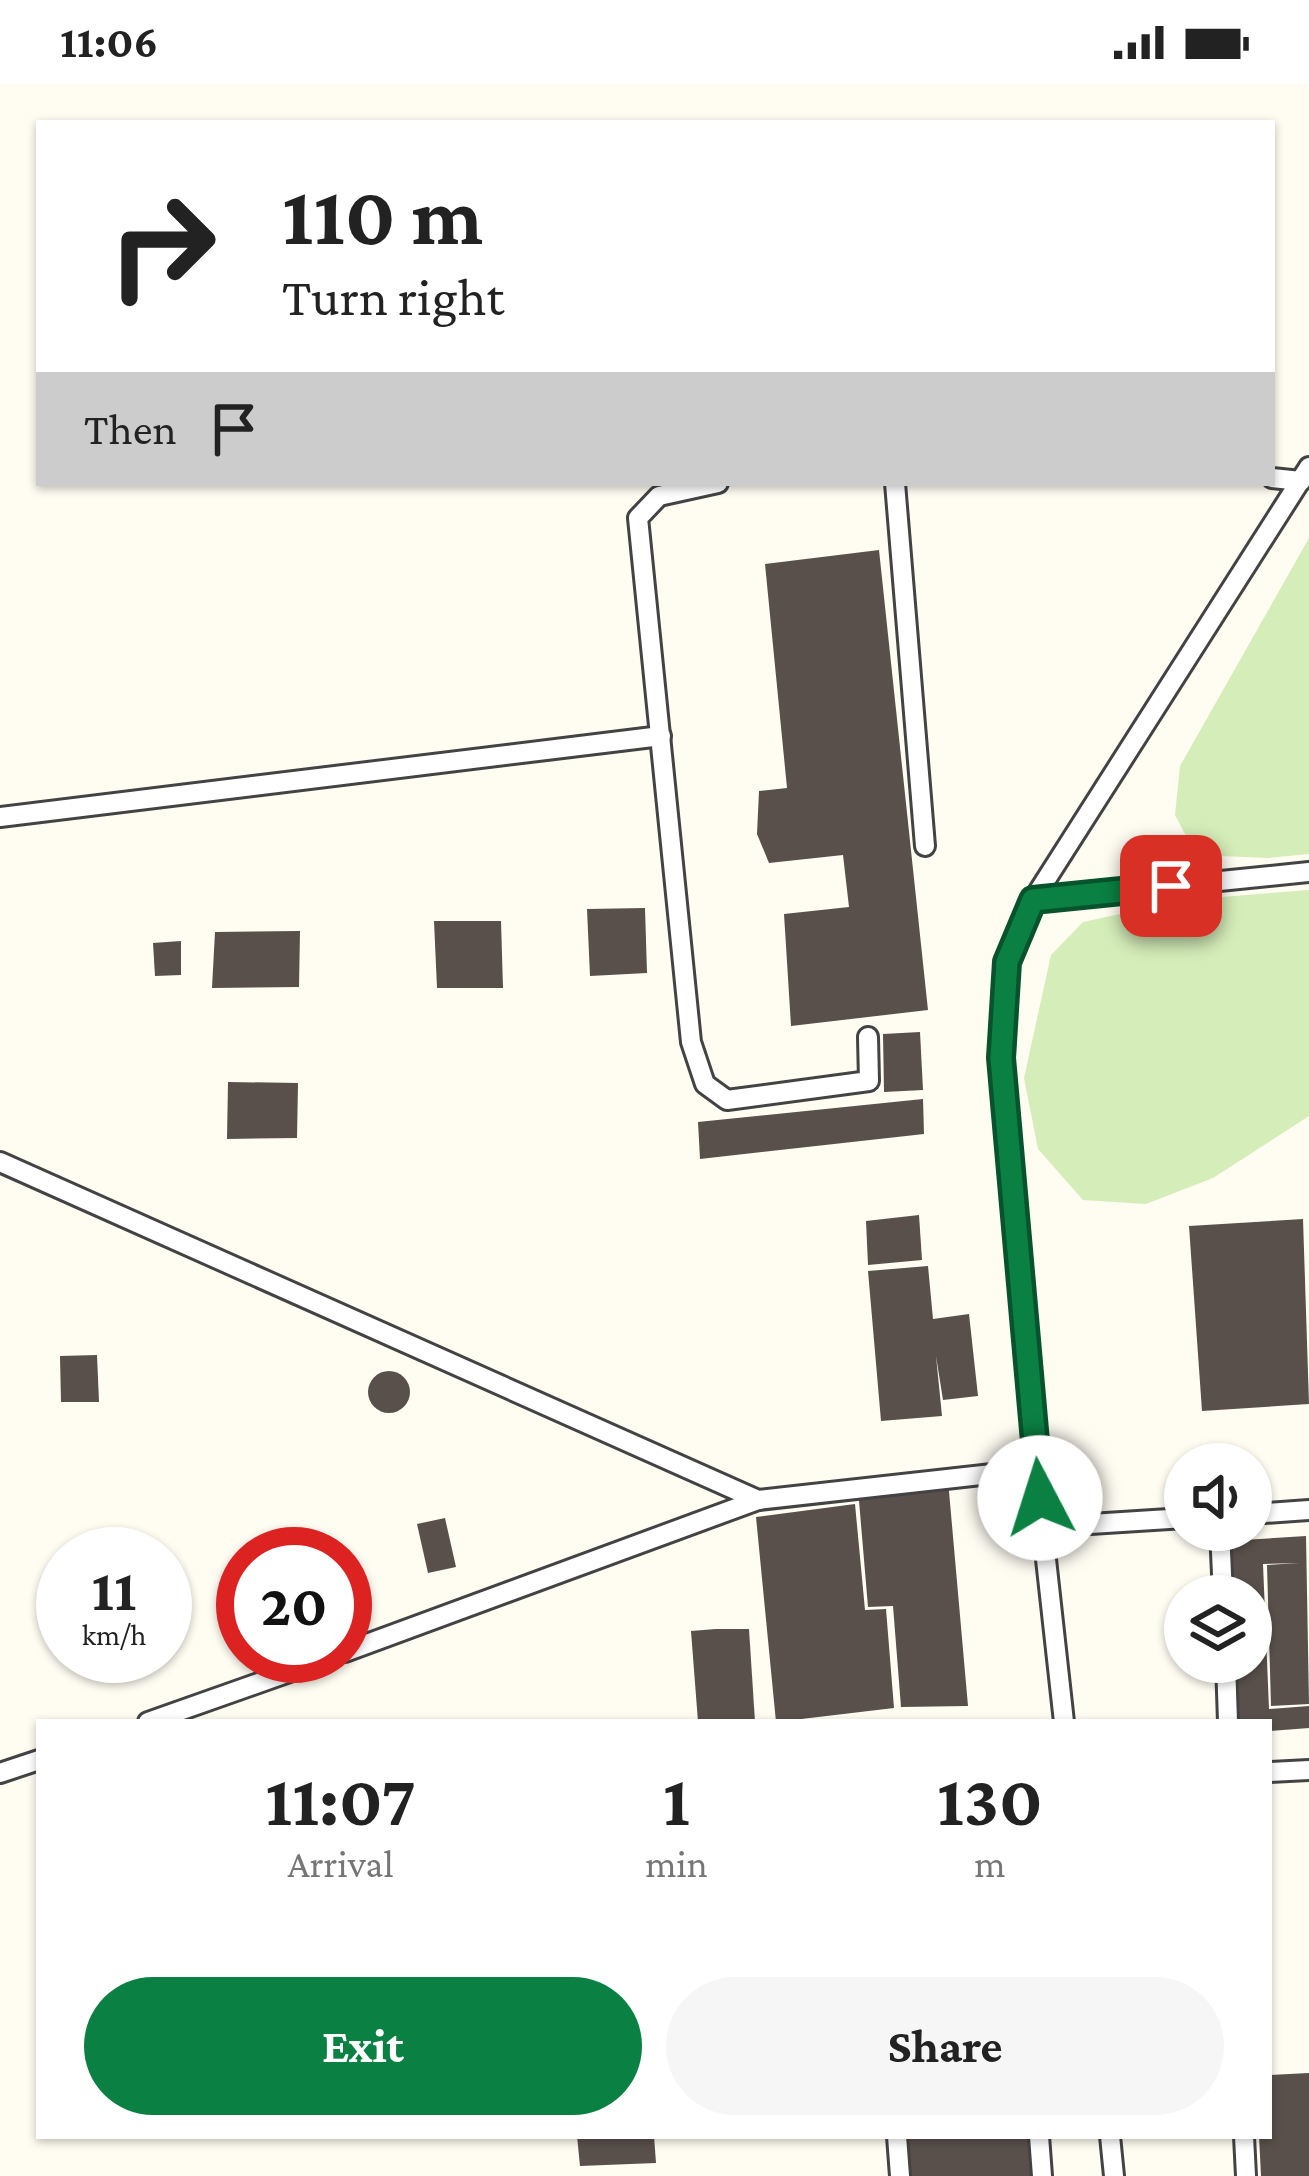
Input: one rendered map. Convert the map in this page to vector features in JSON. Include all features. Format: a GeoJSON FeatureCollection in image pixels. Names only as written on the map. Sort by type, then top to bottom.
{"type":"FeatureCollection","features":[{"type":"Feature","properties":{"kind":"lane"},"geometry":{"type":"LineString","coordinates":[[1275,478],[1305,474]]}},
{"type":"Feature","properties":{"kind":"lane"},"geometry":{"type":"LineString","coordinates":[[1064,1719],[1036,1469],[1001,1058],[1007,962],[1033,900],[1305,474]]}},
{"type":"Feature","properties":{"kind":"lane"},"geometry":{"type":"LineString","coordinates":[[704,486],[659,496],[638,518],[692,1042],[705,1084],[727,1100],[869,1081],[868,1037]]}},
{"type":"Feature","properties":{"kind":"lane"},"geometry":{"type":"LineString","coordinates":[[895,486],[925,846]]}},
{"type":"Feature","properties":{"kind":"lane"},"geometry":{"type":"LineString","coordinates":[[0,817],[661,736]]}},
{"type":"Feature","properties":{"kind":"lane"},"geometry":{"type":"LineString","coordinates":[[1033,900],[1309,872]]}},
{"type":"Feature","properties":{"kind":"lane"},"geometry":{"type":"LineString","coordinates":[[0,1162],[758,1500]]}},
{"type":"Feature","properties":{"kind":"lane"},"geometry":{"type":"LineString","coordinates":[[372,1642],[758,1500],[1036,1469]]}},
{"type":"Feature","properties":{"kind":"lane"},"geometry":{"type":"LineString","coordinates":[[1272,1513],[1309,1510]]}},
{"type":"Feature","properties":{"kind":"lane"},"geometry":{"type":"LineString","coordinates":[[1042,1527],[1164,1519]]}},
{"type":"Feature","properties":{"kind":"lane"},"geometry":{"type":"LineString","coordinates":[[156,1719],[258,1683]]}},
{"type":"Feature","properties":{"kind":"lane"},"geometry":{"type":"LineString","coordinates":[[1227,1683],[1228,1719]]}},
{"type":"Feature","properties":{"kind":"lane"},"geometry":{"type":"LineString","coordinates":[[0,1773],[36,1761]]}},
{"type":"Feature","properties":{"kind":"lane"},"geometry":{"type":"LineString","coordinates":[[1272,1772],[1309,1770]]}},
{"type":"Feature","properties":{"kind":"lane"},"geometry":{"type":"LineString","coordinates":[[896,2139],[900,2176]]}},
{"type":"Feature","properties":{"kind":"lane"},"geometry":{"type":"LineString","coordinates":[[1039,2139],[1042,2176]]}},
{"type":"Feature","properties":{"kind":"lane"},"geometry":{"type":"LineString","coordinates":[[1109,2139],[1114,2176]]}},
{"type":"Feature","properties":{"kind":"lane"},"geometry":{"type":"LineString","coordinates":[[1244,2139],[1246,2176]]}},
{"type":"Feature","properties":{"kind":"green space"},"geometry":{"type":"Polygon","coordinates":[[[1309,538],[1309,854],[1268,858],[1196,855],[1175,815],[1180,766],[1309,538]]]}},
{"type":"Feature","properties":{"kind":"green space"},"geometry":{"type":"Polygon","coordinates":[[[1309,890],[1309,1116],[1213,1178],[1146,1204],[1083,1200],[1038,1149],[1024,1078],[1051,955],[1083,922],[1184,900],[1309,890]]]}},
{"type":"Feature","properties":{"kind":"building"},"geometry":{"type":"Polygon","coordinates":[[[879,550],[928,1010],[791,1026],[784,914],[849,907],[843,855],[769,863],[757,834],[759,791],[787,788],[765,564],[879,550]]]}},
{"type":"Feature","properties":{"kind":"building"},"geometry":{"type":"Polygon","coordinates":[[[645,908],[647,973],[590,976],[587,909],[645,908]]]}},
{"type":"Feature","properties":{"kind":"building"},"geometry":{"type":"Polygon","coordinates":[[[434,921],[501,921],[503,988],[437,988],[434,921]]]}},
{"type":"Feature","properties":{"kind":"building"},"geometry":{"type":"Polygon","coordinates":[[[300,931],[299,987],[212,988],[215,932],[300,931]]]}},
{"type":"Feature","properties":{"kind":"building"},"geometry":{"type":"Polygon","coordinates":[[[181,941],[181,975],[155,976],[153,943],[181,941]]]}},
{"type":"Feature","properties":{"kind":"building"},"geometry":{"type":"Polygon","coordinates":[[[920,1032],[923,1090],[884,1092],[883,1034],[920,1032]]]}},
{"type":"Feature","properties":{"kind":"building"},"geometry":{"type":"Polygon","coordinates":[[[228,1082],[298,1083],[297,1138],[227,1139],[228,1082]]]}},
{"type":"Feature","properties":{"kind":"building"},"geometry":{"type":"Polygon","coordinates":[[[923,1099],[924,1134],[700,1159],[698,1122],[923,1099]]]}},
{"type":"Feature","properties":{"kind":"building"},"geometry":{"type":"Polygon","coordinates":[[[919,1215],[922,1260],[868,1265],[866,1221],[919,1215]]]}},
{"type":"Feature","properties":{"kind":"building"},"geometry":{"type":"Polygon","coordinates":[[[1303,1219],[1309,1404],[1202,1411],[1189,1226],[1303,1219]]]}},
{"type":"Feature","properties":{"kind":"building"},"geometry":{"type":"Polygon","coordinates":[[[928,1266],[933,1319],[969,1314],[978,1396],[943,1400],[936,1356],[942,1416],[881,1421],[868,1271],[928,1266]]]}},
{"type":"Feature","properties":{"kind":"building"},"geometry":{"type":"Polygon","coordinates":[[[97,1355],[99,1402],[61,1402],[60,1356],[97,1355]]]}},
{"type":"Feature","properties":{"kind":"building"},"geometry":{"type":"Polygon","coordinates":[[[389,1371],[404,1377],[410,1392],[404,1407],[389,1413],[374,1407],[368,1392],[374,1377],[389,1371]]]}},
{"type":"Feature","properties":{"kind":"building"},"geometry":{"type":"Polygon","coordinates":[[[948,1480],[968,1706],[901,1707],[893,1606],[868,1607],[858,1489],[948,1480]]]}},
{"type":"Feature","properties":{"kind":"building"},"geometry":{"type":"Polygon","coordinates":[[[855,1504],[865,1610],[886,1609],[894,1708],[776,1719],[756,1517],[855,1504]]]}},
{"type":"Feature","properties":{"kind":"building"},"geometry":{"type":"Polygon","coordinates":[[[445,1518],[456,1567],[428,1573],[417,1524],[445,1518]]]}},
{"type":"Feature","properties":{"kind":"building"},"geometry":{"type":"Polygon","coordinates":[[[1306,1536],[1309,1704],[1271,1706],[1272,1575],[1267,1575],[1267,1565],[1300,1563],[1263,1564],[1263,1575],[1228,1575],[1227,1551],[1272,1551],[1272,1538],[1306,1536]]]}},
{"type":"Feature","properties":{"kind":"building"},"geometry":{"type":"Polygon","coordinates":[[[749,1629],[755,1719],[698,1719],[691,1631],[749,1629]]]}},
{"type":"Feature","properties":{"kind":"building"},"geometry":{"type":"Polygon","coordinates":[[[1234,1683],[1268,1683],[1269,1709],[1309,1706],[1309,1728],[1272,1731],[1272,1719],[1236,1719],[1234,1683]]]}},
{"type":"Feature","properties":{"kind":"building"},"geometry":{"type":"Polygon","coordinates":[[[1309,2073],[1309,2176],[1261,2176],[1259,2139],[1272,2139],[1272,2075],[1309,2073]]]}},
{"type":"Feature","properties":{"kind":"building"},"geometry":{"type":"Polygon","coordinates":[[[577,2139],[654,2139],[656,2163],[580,2166],[577,2139]]]}},
{"type":"Feature","properties":{"kind":"building"},"geometry":{"type":"Polygon","coordinates":[[[904,2139],[1031,2139],[1035,2176],[907,2176],[904,2139]]]}},
{"type":"Feature","properties":{"kind":"route"},"geometry":{"type":"LineString","coordinates":[[1040,1498],[1001,1058],[1007,962],[1033,900],[1171,886]]}}]}
